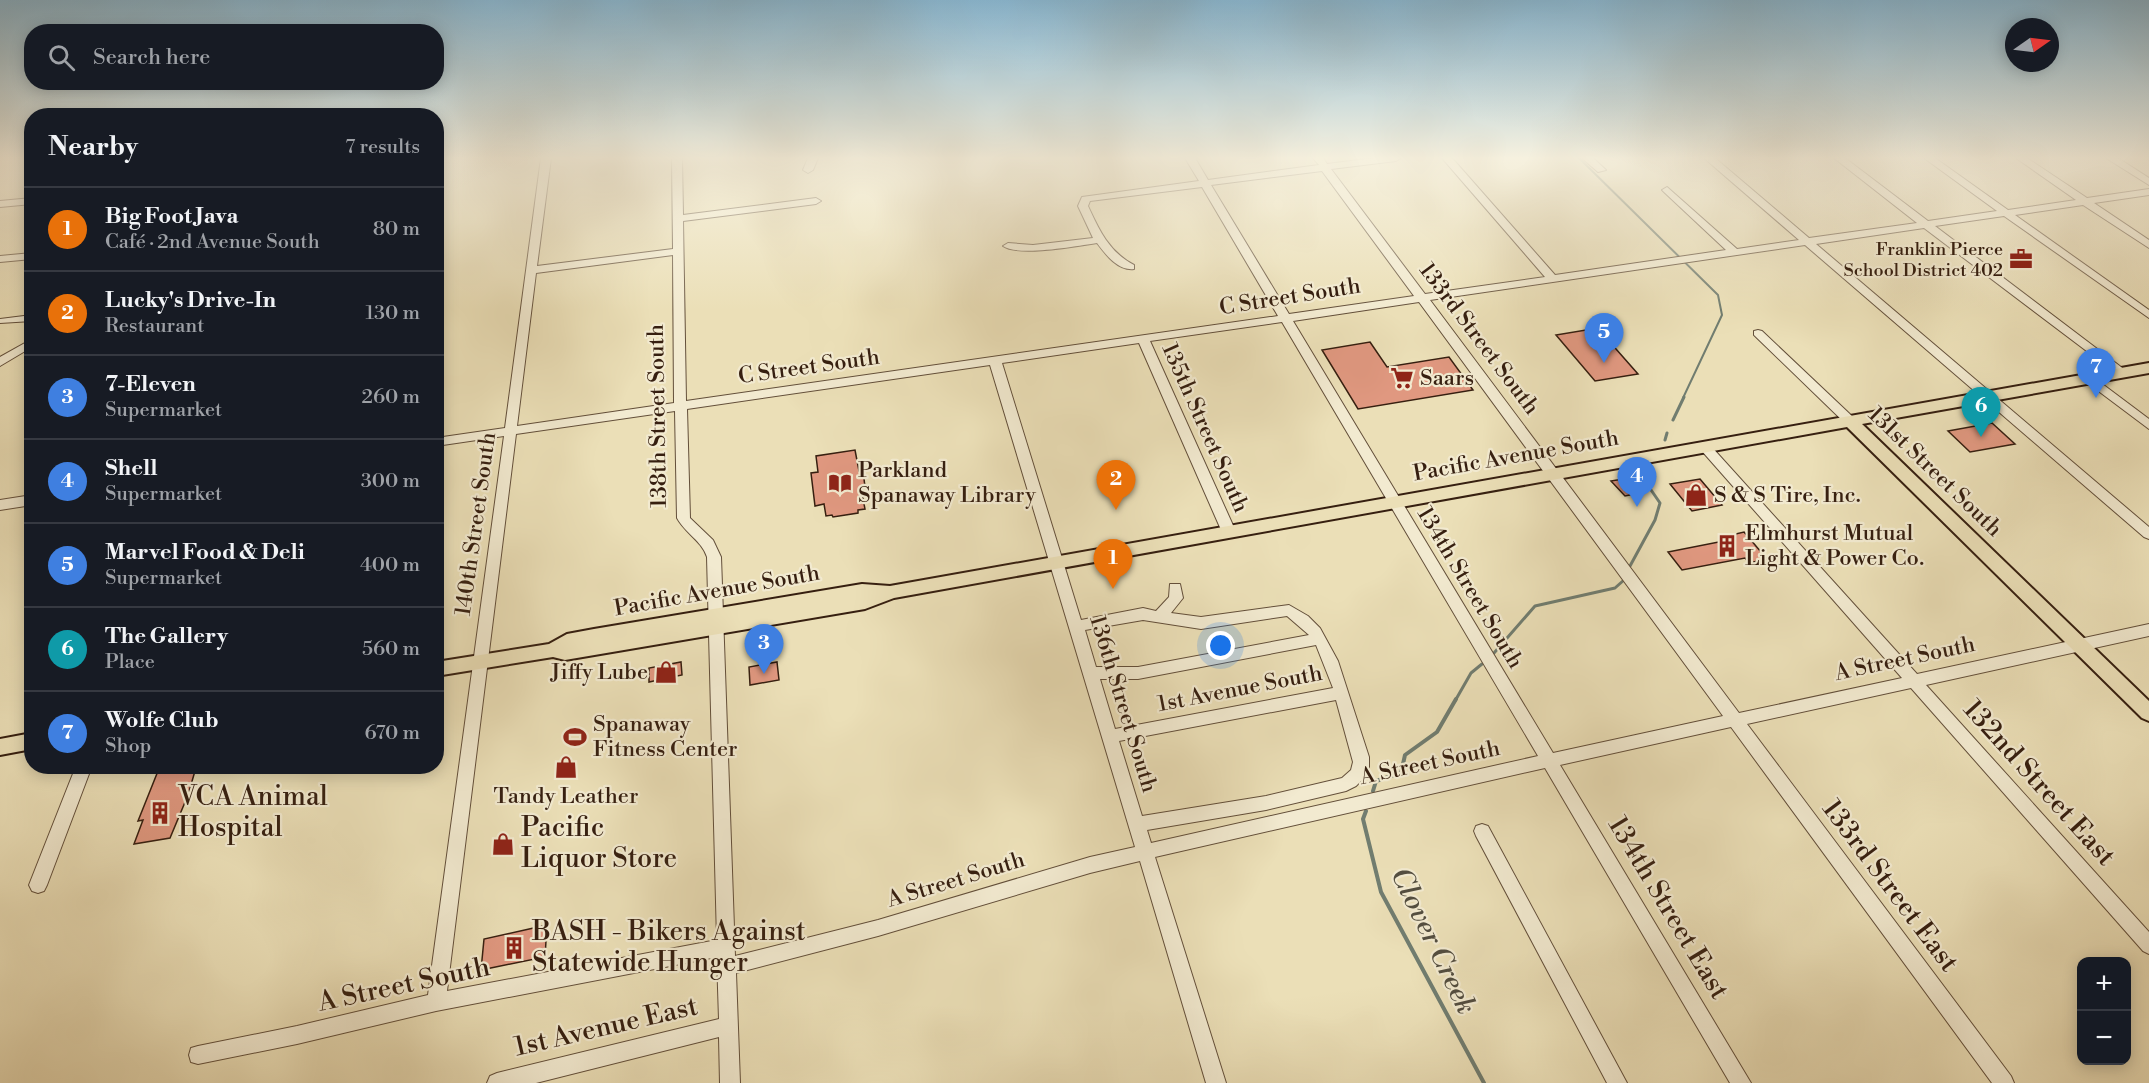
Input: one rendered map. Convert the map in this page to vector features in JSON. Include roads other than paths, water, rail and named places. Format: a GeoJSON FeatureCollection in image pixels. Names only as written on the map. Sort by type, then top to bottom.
{"type":"FeatureCollection","features":[{"type":"Feature","properties":{"kind":"main road","name":"Pacific Avenue South"},"geometry":{"type":"LineString","coordinates":[[444,668],[552,650],[565,653],[715,622],[865,602],[892,592],[2149,368]]}},
{"type":"Feature","properties":{"kind":"main road","name":"131st Street South"},"geometry":{"type":"LineString","coordinates":[[1850,421],[2149,713]]}},
{"type":"Feature","properties":{"kind":"main road"},"geometry":{"type":"LineString","coordinates":[[0,747],[24,742]]}},
{"type":"Feature","properties":{"kind":"street","name":"140th Street South"},"geometry":{"type":"LineString","coordinates":[[436,1002],[540,209]]}},
{"type":"Feature","properties":{"kind":"street","name":"138th Street South"},"geometry":{"type":"LineString","coordinates":[[678,209],[682,515],[688,527],[712,548],[730,1083]]}},
{"type":"Feature","properties":{"kind":"street"},"geometry":{"type":"LineString","coordinates":[[678,219],[758,209]]}},
{"type":"Feature","properties":{"kind":"street"},"geometry":{"type":"LineString","coordinates":[[1086,209],[1100,240],[1112,256],[1130,267]]}},
{"type":"Feature","properties":{"kind":"street","name":"134th Street South"},"geometry":{"type":"LineString","coordinates":[[1220,209],[1550,761]]}},
{"type":"Feature","properties":{"kind":"street","name":"133rd Street South"},"geometry":{"type":"LineString","coordinates":[[1355,209],[1735,719]]}},
{"type":"Feature","properties":{"kind":"street"},"geometry":{"type":"LineString","coordinates":[[1491,209],[1553,279]]}},
{"type":"Feature","properties":{"kind":"street"},"geometry":{"type":"LineString","coordinates":[[1687,209],[1734,252]]}},
{"type":"Feature","properties":{"kind":"street"},"geometry":{"type":"LineString","coordinates":[[1768,209],[2149,534]]}},
{"type":"Feature","properties":{"kind":"street"},"geometry":{"type":"LineString","coordinates":[[1904,209],[2121,373]]}},
{"type":"Feature","properties":{"kind":"street"},"geometry":{"type":"LineString","coordinates":[[1999,209],[2149,315]]}},
{"type":"Feature","properties":{"kind":"street","name":"C Street South"},"geometry":{"type":"LineString","coordinates":[[444,441],[1144,341],[2035,209]]}},
{"type":"Feature","properties":{"kind":"street"},"geometry":{"type":"LineString","coordinates":[[2096,209],[2149,245]]}},
{"type":"Feature","properties":{"kind":"street"},"geometry":{"type":"LineString","coordinates":[[1008,246],[1033,248],[1100,240]]}},
{"type":"Feature","properties":{"kind":"street"},"geometry":{"type":"LineString","coordinates":[[533,270],[678,251]]}},
{"type":"Feature","properties":{"kind":"street"},"geometry":{"type":"LineString","coordinates":[[0,260],[24,257]]}},
{"type":"Feature","properties":{"kind":"street"},"geometry":{"type":"LineString","coordinates":[[4,321],[24,319]]}},
{"type":"Feature","properties":{"kind":"street","name":"131st Street South"},"geometry":{"type":"LineString","coordinates":[[1758,333],[1850,421]]}},
{"type":"Feature","properties":{"kind":"street","name":"135th Street South"},"geometry":{"type":"LineString","coordinates":[[1144,341],[1229,532]]}},
{"type":"Feature","properties":{"kind":"street"},"geometry":{"type":"LineString","coordinates":[[0,362],[24,347]]}},
{"type":"Feature","properties":{"kind":"street","name":"136th Street South"},"geometry":{"type":"LineString","coordinates":[[995,361],[1093,673],[1137,824],[1148,852],[1216,1083]]}},
{"type":"Feature","properties":{"kind":"street"},"geometry":{"type":"LineString","coordinates":[[2089,378],[2149,425]]}},
{"type":"Feature","properties":{"kind":"street","name":"132nd Street East"},"geometry":{"type":"LineString","coordinates":[[1705,447],[2149,945]]}},
{"type":"Feature","properties":{"kind":"street"},"geometry":{"type":"LineString","coordinates":[[0,505],[24,501]]}},
{"type":"Feature","properties":{"kind":"street"},"geometry":{"type":"LineString","coordinates":[[1161,615],[1176,598],[1175,588]]}},
{"type":"Feature","properties":{"kind":"street"},"geometry":{"type":"LineString","coordinates":[[1078,626],[1143,614],[1161,615],[1182,622],[1201,624],[1289,610],[1305,620],[1336,668],[1358,751],[1360,769],[1346,784],[1266,803],[1137,824]]}},
{"type":"Feature","properties":{"kind":"street","name":"A Street South"},"geometry":{"type":"LineString","coordinates":[[727,967],[878,928],[1090,865],[1735,719],[2149,630]]}},
{"type":"Feature","properties":{"kind":"street"},"geometry":{"type":"LineString","coordinates":[[1093,673],[1138,673],[1319,639]]}},
{"type":"Feature","properties":{"kind":"street","name":"1st Avenue South"},"geometry":{"type":"LineString","coordinates":[[1112,736],[1341,693]]}},
{"type":"Feature","properties":{"kind":"street","name":"133rd Street East"},"geometry":{"type":"LineString","coordinates":[[1735,719],[2004,1083]]}},
{"type":"Feature","properties":{"kind":"street","name":"134th Street East"},"geometry":{"type":"LineString","coordinates":[[1550,761],[1741,1083]]}},
{"type":"Feature","properties":{"kind":"street"},"geometry":{"type":"LineString","coordinates":[[39,885],[81,774]]}},
{"type":"Feature","properties":{"kind":"street"},"geometry":{"type":"LineString","coordinates":[[1482,831],[1617,1083]]}},
{"type":"Feature","properties":{"kind":"street","name":"A Street South"},"geometry":{"type":"LineString","coordinates":[[198,1055],[297,1035],[436,1002],[726,947]]}},
{"type":"Feature","properties":{"kind":"street","name":"1st Avenue East"},"geometry":{"type":"LineString","coordinates":[[497,1083],[728,1026]]}},
{"type":"Feature","properties":{"kind":"waterway"},"geometry":{"type":"LineString","coordinates":[[1630,209],[1718,295],[1722,315],[1683,398]]}},
{"type":"Feature","properties":{"kind":"waterway"},"geometry":{"type":"LineString","coordinates":[[1673,420],[1684,397]]}},
{"type":"Feature","properties":{"kind":"waterway"},"geometry":{"type":"LineString","coordinates":[[1665,440],[1667,433]]}},
{"type":"Feature","properties":{"kind":"waterway","name":"Clover Creek"},"geometry":{"type":"LineString","coordinates":[[1630,566],[1655,520],[1660,503],[1649,487],[1653,470]]}},
{"type":"Feature","properties":{"kind":"waterway","name":"Clover Creek"},"geometry":{"type":"LineString","coordinates":[[1494,653],[1535,606],[1615,588],[1624,580]]}},
{"type":"Feature","properties":{"kind":"waterway","name":"Clover Creek"},"geometry":{"type":"LineString","coordinates":[[1455,701],[1471,673],[1482,664]]}},
{"type":"Feature","properties":{"kind":"waterway","name":"Clover Creek"},"geometry":{"type":"LineString","coordinates":[[1373,791],[1376,781],[1401,773],[1405,755],[1437,732],[1456,699]]}},
{"type":"Feature","properties":{"kind":"waterway","name":"Clover Creek"},"geometry":{"type":"LineString","coordinates":[[1366,811],[1363,819],[1381,892],[1484,1083]]}},
{"type":"Feature","properties":{"kind":"place","name":"Franklin Pierce School District 402"},"geometry":{"type":"Point","coordinates":[2021,259]}},
{"type":"Feature","properties":{"kind":"place","name":"Marvel Food & Deli"},"geometry":{"type":"Point","coordinates":[1604,363]}},
{"type":"Feature","properties":{"kind":"place","name":"Saars"},"geometry":{"type":"Point","coordinates":[1402,378]}},
{"type":"Feature","properties":{"kind":"place","name":"Wolfe Club"},"geometry":{"type":"Point","coordinates":[2096,398]}},
{"type":"Feature","properties":{"kind":"place","name":"The Gallery"},"geometry":{"type":"Point","coordinates":[1981,437]}},
{"type":"Feature","properties":{"kind":"place","name":"Parkland Spanaway Library"},"geometry":{"type":"Point","coordinates":[840,483]}},
{"type":"Feature","properties":{"kind":"place","name":"S & S Tire, Inc."},"geometry":{"type":"Point","coordinates":[1696,495]}},
{"type":"Feature","properties":{"kind":"place","name":"Shell"},"geometry":{"type":"Point","coordinates":[1637,507]}},
{"type":"Feature","properties":{"kind":"place","name":"Lucky's Drive-In"},"geometry":{"type":"Point","coordinates":[1116,510]}},
{"type":"Feature","properties":{"kind":"place","name":"Elmhurst Mutual Light & Power Co."},"geometry":{"type":"Point","coordinates":[1727,546]}},
{"type":"Feature","properties":{"kind":"place","name":"Big Foot Java"},"geometry":{"type":"Point","coordinates":[1113,589]}},
{"type":"Feature","properties":{"kind":"place","name":"Jiffy Lube"},"geometry":{"type":"Point","coordinates":[666,672]}},
{"type":"Feature","properties":{"kind":"place","name":"7-Eleven"},"geometry":{"type":"Point","coordinates":[764,674]}},
{"type":"Feature","properties":{"kind":"place","name":"Spanaway Fitness Center"},"geometry":{"type":"Point","coordinates":[575,737]}},
{"type":"Feature","properties":{"kind":"place","name":"Tandy Leather"},"geometry":{"type":"Point","coordinates":[566,767]}},
{"type":"Feature","properties":{"kind":"place","name":"VCA Animal Hospital"},"geometry":{"type":"Point","coordinates":[160,813]}},
{"type":"Feature","properties":{"kind":"place","name":"Pacific Liquor Store"},"geometry":{"type":"Point","coordinates":[503,844]}},
{"type":"Feature","properties":{"kind":"place","name":"BASH - Bikers Against Statewide Hunger"},"geometry":{"type":"Point","coordinates":[514,948]}}]}
